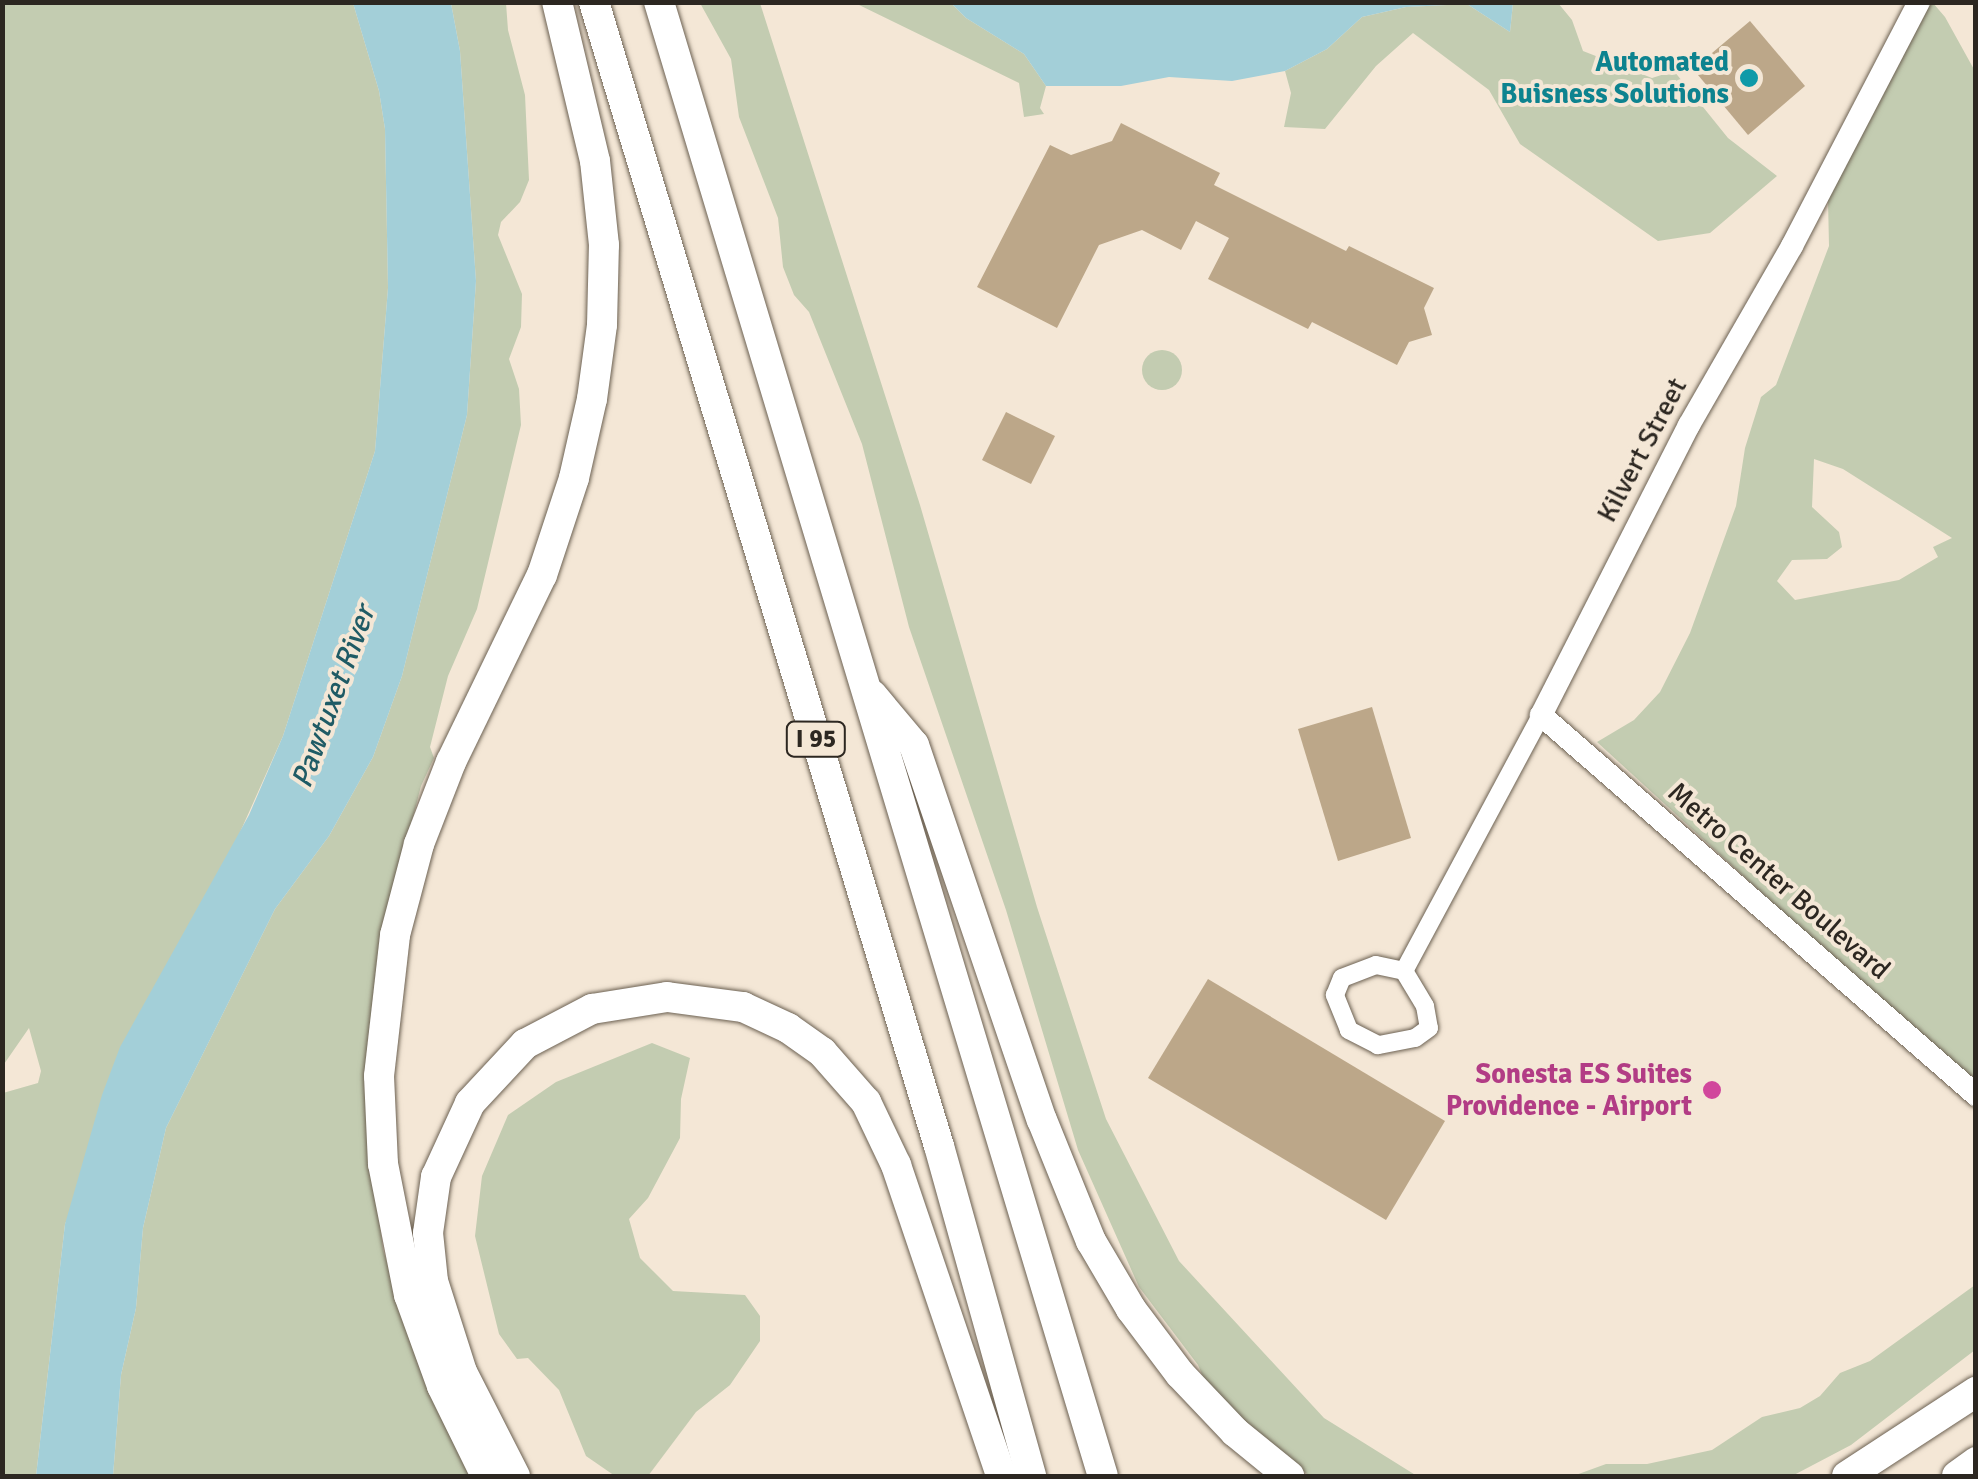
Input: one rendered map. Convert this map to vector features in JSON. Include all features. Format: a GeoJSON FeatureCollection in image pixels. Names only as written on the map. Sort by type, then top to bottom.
{"type":"FeatureCollection","features":[{"type":"Feature","properties":{"kind":"highway"},"geometry":{"type":"LineString","coordinates":[[486,1476],[442,1386],[409,1296],[384,1164],[380,1076],[395,935],[419,844],[451,762],[542,575],[574,478],[592,398],[602,324],[604,245],[595,161],[557,2]]}},
{"type":"Feature","properties":{"kind":"highway","name":"I 95"},"geometry":{"type":"LineString","coordinates":[[594,2],[940,1146],[1031,1476]]}},
{"type":"Feature","properties":{"kind":"highway","name":"I 95"},"geometry":{"type":"LineString","coordinates":[[659,2],[1104,1476]]}},
{"type":"Feature","properties":{"kind":"highway"},"geometry":{"type":"LineString","coordinates":[[863,684],[914,745],[1042,1120],[1091,1241],[1131,1308],[1180,1374],[1235,1432],[1289,1476]]}},
{"type":"Feature","properties":{"kind":"highway"},"geometry":{"type":"LineString","coordinates":[[515,1476],[462,1372],[433,1281],[428,1233],[436,1177],[456,1126],[470,1103],[524,1044],[592,1009],[667,997],[730,1004],[788,1028],[822,1052],[866,1102],[896,1166],[1002,1476]]}},
{"type":"Feature","properties":{"kind":"highway"},"geometry":{"type":"LineString","coordinates":[[1847,1476],[1976,1392]]}},
{"type":"Feature","properties":{"kind":"highway"},"geometry":{"type":"LineString","coordinates":[[1872,1476],[1976,1392]]}},
{"type":"Feature","properties":{"kind":"highway"},"geometry":{"type":"LineString","coordinates":[[1956,1476],[1976,1462]]}},
{"type":"Feature","properties":{"kind":"street","name":"Kilvert Street"},"geometry":{"type":"LineString","coordinates":[[1404,971],[1428,932],[1689,425],[1792,246],[1919,2]]}},
{"type":"Feature","properties":{"kind":"street","name":"Metro Center Boulevard"},"geometry":{"type":"LineString","coordinates":[[1541,715],[1976,1095]]}},
{"type":"Feature","properties":{"kind":"street"},"geometry":{"type":"LineString","coordinates":[[1376,966],[1404,971],[1425,1006],[1429,1028],[1415,1038],[1378,1045],[1350,1030],[1335,995],[1342,978],[1376,966]]}},
{"type":"Feature","properties":{"kind":"green space"},"geometry":{"type":"Polygon","coordinates":[[[3,3],[353,3],[379,91],[385,129],[388,288],[375,451],[283,736],[65,1224],[36,1476],[3,1476],[3,1093],[38,1083],[41,1071],[29,1028],[2,1067],[3,3]]]}},
{"type":"Feature","properties":{"kind":"green space"},"geometry":{"type":"Polygon","coordinates":[[[451,3],[506,3],[508,30],[525,95],[529,180],[520,202],[501,222],[498,235],[522,294],[521,327],[509,359],[519,389],[521,425],[477,609],[448,676],[430,747],[434,758],[421,786],[383,934],[368,1130],[383,1250],[429,1394],[477,1476],[113,1476],[121,1375],[136,1308],[143,1228],[166,1128],[275,909],[329,836],[373,757],[402,676],[467,415],[476,281],[460,51],[451,3]]]}},
{"type":"Feature","properties":{"kind":"green space"},"geometry":{"type":"Polygon","coordinates":[[[700,3],[760,3],[920,505],[1037,907],[1106,1119],[1179,1261],[1324,1418],[1417,1476],[1307,1474],[1258,1437],[1209,1391],[1198,1365],[1139,1287],[1078,1150],[1006,910],[909,627],[862,444],[809,312],[794,295],[783,267],[778,218],[739,117],[731,59],[700,3]]]}},
{"type":"Feature","properties":{"kind":"green space"},"geometry":{"type":"Polygon","coordinates":[[[855,3],[951,3],[966,18],[1024,54],[1046,86],[1040,108],[1044,114],[1024,117],[1019,83],[855,3]]]}},
{"type":"Feature","properties":{"kind":"green space"},"geometry":{"type":"Polygon","coordinates":[[[1513,3],[1558,3],[1572,20],[1583,51],[1652,78],[1674,71],[1728,138],[1777,176],[1710,233],[1658,241],[1520,144],[1489,90],[1413,33],[1376,66],[1325,129],[1284,127],[1291,93],[1285,71],[1327,49],[1362,17],[1406,7],[1467,4],[1510,32],[1513,3]]]}},
{"type":"Feature","properties":{"kind":"green space"},"geometry":{"type":"Polygon","coordinates":[[[1924,3],[1933,3],[1976,73],[1975,1088],[1597,742],[1634,720],[1660,692],[1690,633],[1736,506],[1745,448],[1761,397],[1776,385],[1829,246],[1828,200],[1924,3]],[[1814,459],[1812,507],[1839,532],[1842,547],[1827,559],[1792,560],[1777,581],[1795,600],[1899,580],[1938,557],[1933,547],[1952,538],[1843,469],[1814,459]]]}},
{"type":"Feature","properties":{"kind":"green space"},"geometry":{"type":"Polygon","coordinates":[[[1162,350],[1176,356],[1182,370],[1176,384],[1162,390],[1148,384],[1142,370],[1148,356],[1162,350]]]}},
{"type":"Feature","properties":{"kind":"green space"},"geometry":{"type":"Polygon","coordinates":[[[652,1043],[690,1058],[681,1099],[680,1138],[648,1198],[629,1219],[640,1258],[673,1291],[745,1295],[760,1316],[760,1341],[730,1385],[696,1412],[648,1476],[615,1476],[586,1456],[559,1390],[528,1358],[517,1359],[499,1334],[475,1236],[482,1176],[508,1115],[556,1082],[652,1043]]]}},
{"type":"Feature","properties":{"kind":"green space"},"geometry":{"type":"Polygon","coordinates":[[[1975,1285],[1975,1350],[1851,1445],[1792,1476],[1573,1476],[1606,1464],[1647,1464],[1712,1450],[1762,1417],[1800,1408],[1820,1396],[1840,1373],[1870,1361],[1975,1285]]]}},
{"type":"Feature","properties":{"kind":"water","name":"Pawtuxet River"},"geometry":{"type":"Polygon","coordinates":[[[353,3],[451,3],[460,51],[476,281],[467,415],[402,676],[373,757],[329,836],[275,909],[166,1128],[143,1228],[136,1308],[121,1375],[113,1476],[36,1476],[65,1224],[102,1095],[120,1047],[249,815],[283,736],[375,451],[388,288],[385,129],[379,91],[353,3]]]}},
{"type":"Feature","properties":{"kind":"water"},"geometry":{"type":"Polygon","coordinates":[[[951,3],[1513,3],[1510,32],[1467,4],[1406,7],[1362,17],[1327,49],[1285,71],[1232,81],[1169,77],[1121,86],[1046,86],[1024,54],[966,18],[951,3]]]}},
{"type":"Feature","properties":{"kind":"building","name":"Automated Buisness Solutions"},"geometry":{"type":"Polygon","coordinates":[[[1750,21],[1805,86],[1748,135],[1693,69],[1750,21]]]}},
{"type":"Feature","properties":{"kind":"building"},"geometry":{"type":"Polygon","coordinates":[[[1121,123],[1220,173],[1214,185],[1346,251],[1349,246],[1434,288],[1424,308],[1432,335],[1409,342],[1397,365],[1312,322],[1308,329],[1208,279],[1229,238],[1196,221],[1181,250],[1142,230],[1099,245],[1057,328],[977,287],[1050,145],[1071,155],[1112,141],[1121,123]]]}},
{"type":"Feature","properties":{"kind":"building"},"geometry":{"type":"Polygon","coordinates":[[[1006,412],[1055,436],[1031,484],[982,460],[1006,412]]]}},
{"type":"Feature","properties":{"kind":"building"},"geometry":{"type":"Polygon","coordinates":[[[1372,707],[1411,838],[1338,861],[1298,729],[1372,707]]]}},
{"type":"Feature","properties":{"kind":"building"},"geometry":{"type":"Polygon","coordinates":[[[1208,979],[1445,1121],[1386,1220],[1148,1078],[1208,979]]]}},
{"type":"Feature","properties":{"kind":"place","name":"Automated Buisness Solutions"},"geometry":{"type":"Point","coordinates":[1749,78]}},
{"type":"Feature","properties":{"kind":"place","name":"Sonesta ES Suites Providence - Airport"},"geometry":{"type":"Point","coordinates":[1712,1090]}}]}
